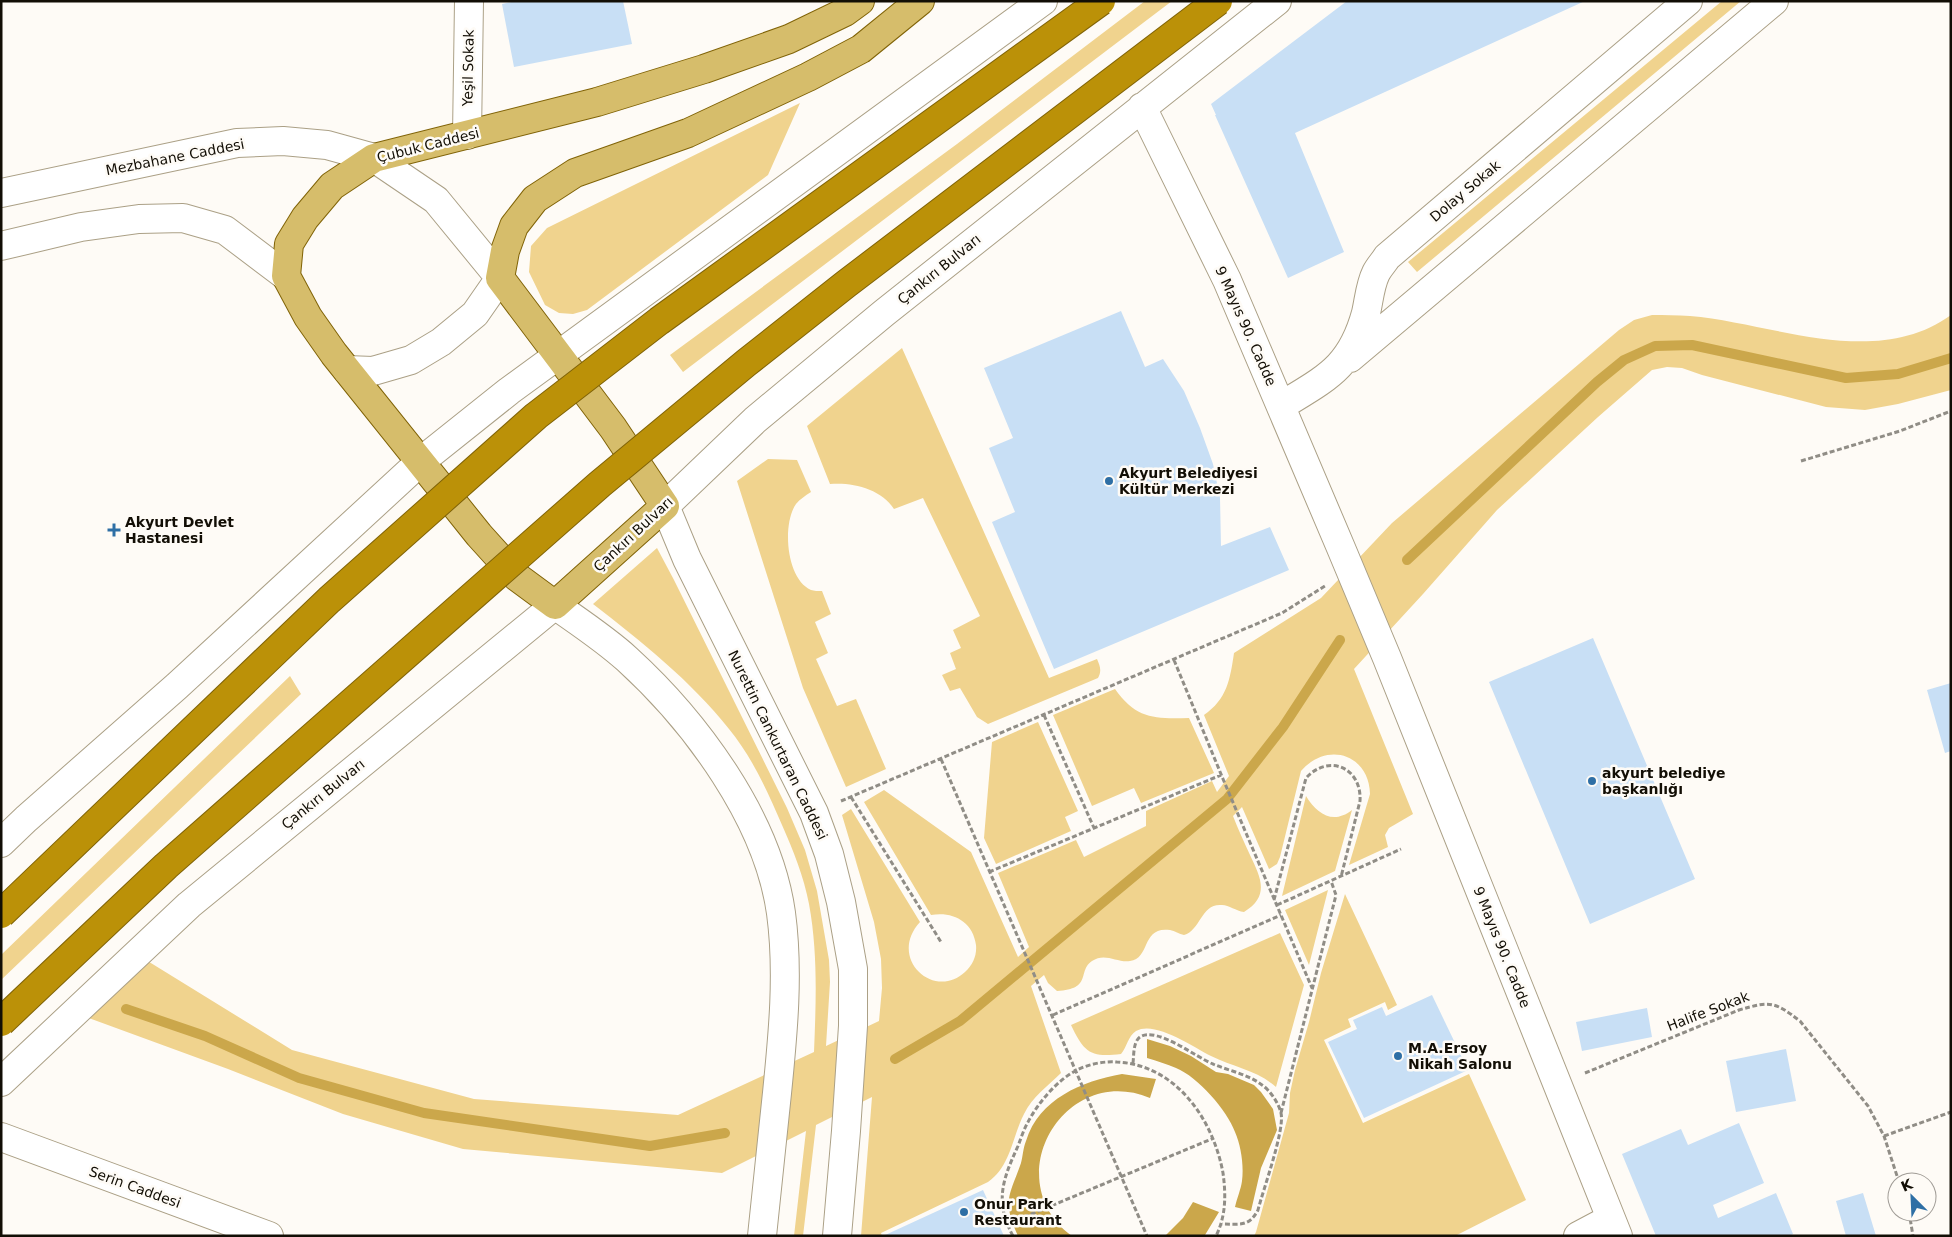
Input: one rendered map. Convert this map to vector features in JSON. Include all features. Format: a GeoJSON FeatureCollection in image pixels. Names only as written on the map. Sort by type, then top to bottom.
{"type":"FeatureCollection","features":[{"type":"Feature","properties":{"kind":"highway"},"geometry":{"type":"LineString","coordinates":[[1,914],[329,600],[536,416],[659,321],[1101,1]]}},
{"type":"Feature","properties":{"kind":"highway"},"geometry":{"type":"LineString","coordinates":[[1,1022],[166,866],[600,484],[746,363],[846,284],[1218,1]]}},
{"type":"Feature","properties":{"kind":"main road","name":"Çubuk Caddesi"},"geometry":{"type":"LineString","coordinates":[[286,276],[289,244],[305,218],[332,186],[374,158],[597,102],[704,69],[789,39],[845,12],[860,1]]}},
{"type":"Feature","properties":{"kind":"main road"},"geometry":{"type":"LineString","coordinates":[[665,506],[614,428],[500,278],[505,251],[514,226],[535,199],[575,173],[688,133],[817,72],[861,49],[920,1]]}},
{"type":"Feature","properties":{"kind":"main road"},"geometry":{"type":"LineString","coordinates":[[286,276],[308,317],[347,370],[479,535],[517,576],[555,605]]}},
{"type":"Feature","properties":{"kind":"main road","name":"Çankırı Bulvarı"},"geometry":{"type":"LineString","coordinates":[[555,605],[665,506]]}},
{"type":"Feature","properties":{"kind":"street","name":"Yeşil Sokak"},"geometry":{"type":"LineString","coordinates":[[467,136],[469,1]]}},
{"type":"Feature","properties":{"kind":"street"},"geometry":{"type":"LineString","coordinates":[[1,843],[177,686],[420,462],[559,355],[1043,1]]}},
{"type":"Feature","properties":{"kind":"street","name":"Çankırı Bulvarı"},"geometry":{"type":"LineString","coordinates":[[665,506],[762,414],[884,313],[1278,1]]}},
{"type":"Feature","properties":{"kind":"street","name":"Dolay Sokak"},"geometry":{"type":"LineString","coordinates":[[1281,406],[1340,367],[1358,338],[1376,273],[1388,257],[1688,1]]}},
{"type":"Feature","properties":{"kind":"street"},"geometry":{"type":"LineString","coordinates":[[1340,367],[1774,1]]}},
{"type":"Feature","properties":{"kind":"street","name":"9 Mayıs 90. Cadde"},"geometry":{"type":"LineString","coordinates":[[1142,108],[1227,280],[1345,556],[1614,1227]]}},
{"type":"Feature","properties":{"kind":"street","name":"Mezbahane Caddesi"},"geometry":{"type":"LineString","coordinates":[[1,193],[237,143],[283,140],[327,145],[374,158],[436,200],[500,278]]}},
{"type":"Feature","properties":{"kind":"street"},"geometry":{"type":"LineString","coordinates":[[1,246],[81,226],[139,219],[184,218],[225,230],[286,276]]}},
{"type":"Feature","properties":{"kind":"street"},"geometry":{"type":"LineString","coordinates":[[347,370],[373,371],[411,360],[441,342],[476,314],[500,278]]}},
{"type":"Feature","properties":{"kind":"street","name":"Nurettin Cankurtaran Caddesi"},"geometry":{"type":"LineString","coordinates":[[665,506],[700,584],[814,813],[830,854],[853,969],[853,1026],[837,1236]]}},
{"type":"Feature","properties":{"kind":"street"},"geometry":{"type":"LineString","coordinates":[[555,605],[626,658],[659,690],[691,727],[724,772],[752,820],[768,859],[781,912],[784,1008],[762,1236]]}},
{"type":"Feature","properties":{"kind":"street","name":"Çankırı Bulvarı"},"geometry":{"type":"LineString","coordinates":[[1,1082],[189,905],[555,605]]}},
{"type":"Feature","properties":{"kind":"street","name":"Serin Caddesi"},"geometry":{"type":"LineString","coordinates":[[1,1137],[269,1236]]}},
{"type":"Feature","properties":{"kind":"street"},"geometry":{"type":"LineString","coordinates":[[1578,1236],[1614,1227]]}},
{"type":"Feature","properties":{"kind":"path"},"geometry":{"type":"LineString","coordinates":[[1801,461],[1900,431],[1951,411]]}},
{"type":"Feature","properties":{"kind":"path"},"geometry":{"type":"LineString","coordinates":[[814,813],[1292,609],[1320,590],[1345,556]]}},
{"type":"Feature","properties":{"kind":"path"},"geometry":{"type":"LineString","coordinates":[[1174,660],[1222,779],[1312,988]]}},
{"type":"Feature","properties":{"kind":"path"},"geometry":{"type":"LineString","coordinates":[[1044,715],[1094,828]]}},
{"type":"Feature","properties":{"kind":"path"},"geometry":{"type":"LineString","coordinates":[[941,759],[1080,1076],[1147,1235]]}},
{"type":"Feature","properties":{"kind":"path"},"geometry":{"type":"LineString","coordinates":[[1274,900],[1305,782],[1313,770],[1321,766],[1338,766],[1346,769],[1358,782],[1361,790],[1341,877]]}},
{"type":"Feature","properties":{"kind":"path"},"geometry":{"type":"LineString","coordinates":[[990,872],[1221,775]]}},
{"type":"Feature","properties":{"kind":"path"},"geometry":{"type":"LineString","coordinates":[[851,797],[941,942]]}},
{"type":"Feature","properties":{"kind":"path"},"geometry":{"type":"LineString","coordinates":[[1276,905],[1401,849]]}},
{"type":"Feature","properties":{"kind":"path"},"geometry":{"type":"LineString","coordinates":[[1222,1224],[1245,1223],[1253,1219],[1258,1210],[1279,1137],[1281,1113],[1336,895],[1331,881]]}},
{"type":"Feature","properties":{"kind":"path"},"geometry":{"type":"LineString","coordinates":[[1052,1015],[1281,915]]}},
{"type":"Feature","properties":{"kind":"path","name":"Halife Sokak"},"geometry":{"type":"LineString","coordinates":[[1556,1084],[1739,1010],[1761,1003],[1772,1003],[1800,1020],[1868,1106],[1884,1136],[1896,1172]]}},
{"type":"Feature","properties":{"kind":"path"},"geometry":{"type":"LineString","coordinates":[[1133,1063],[1136,1043],[1139,1038],[1145,1036],[1164,1038],[1212,1064],[1248,1077],[1263,1085],[1281,1113]]}},
{"type":"Feature","properties":{"kind":"path"},"geometry":{"type":"LineString","coordinates":[[1012,1236],[1004,1218],[1002,1191],[1005,1177],[1027,1124],[1035,1110],[1065,1078],[1077,1070],[1092,1064],[1111,1062],[1133,1063],[1153,1070],[1172,1080],[1190,1100],[1214,1138],[1224,1179],[1225,1205],[1222,1224],[1216,1236]]}},
{"type":"Feature","properties":{"kind":"path"},"geometry":{"type":"LineString","coordinates":[[1884,1136],[1951,1112]]}},
{"type":"Feature","properties":{"kind":"path"},"geometry":{"type":"LineString","coordinates":[[1010,1223],[1214,1138]]}},
{"type":"Feature","properties":{"kind":"path"},"geometry":{"type":"LineString","coordinates":[[1911,1222],[1913,1236]]}},
{"type":"Feature","properties":{"kind":"shaded area"},"geometry":{"type":"Polygon","coordinates":[[[1145,1],[1172,1],[683,372],[670,355],[957,144],[1145,1]]]}},
{"type":"Feature","properties":{"kind":"shaded area"},"geometry":{"type":"Polygon","coordinates":[[[1722,1],[1741,1],[1417,272],[1408,262],[1722,1]]]}},
{"type":"Feature","properties":{"kind":"shaded area"},"geometry":{"type":"Polygon","coordinates":[[[800,103],[768,175],[587,310],[573,314],[559,313],[545,305],[529,272],[531,246],[547,228],[800,103]]]}},
{"type":"Feature","properties":{"kind":"shaded area"},"geometry":{"type":"Polygon","coordinates":[[[1652,315],[1690,316],[1722,320],[1823,339],[1857,341],[1890,339],[1921,331],[1951,315],[1951,390],[1898,404],[1865,410],[1826,407],[1702,375],[1682,368],[1667,367],[1652,370],[1497,510],[1354,669],[1413,814],[1389,828],[1385,835],[1388,847],[1349,865],[1370,794],[1368,780],[1362,769],[1355,761],[1345,756],[1323,756],[1311,762],[1301,771],[1280,857],[1277,864],[1269,869],[1242,807],[1233,816],[1257,871],[1261,886],[1257,900],[1252,906],[1244,912],[1225,905],[1210,908],[1194,928],[1184,935],[1170,930],[1161,930],[1154,933],[1137,959],[1120,961],[1102,957],[1097,958],[1088,965],[1080,983],[1068,990],[1057,991],[1048,983],[1044,975],[1031,986],[1061,1073],[1027,1108],[1006,1160],[996,1175],[988,1182],[881,1233],[882,1236],[861,1236],[872,1097],[816,1125],[803,1236],[794,1236],[806,1131],[722,1173],[463,1149],[343,1114],[86,1017],[146,960],[292,1050],[474,1099],[678,1115],[814,1052],[815,959],[812,922],[801,874],[771,800],[745,751],[714,711],[682,678],[593,604],[657,548],[787,808],[805,850],[817,891],[829,960],[830,982],[826,1046],[879,1021],[882,988],[881,959],[874,922],[842,815],[851,809],[920,922],[911,936],[909,949],[912,961],[919,971],[928,978],[940,981],[953,980],[965,972],[972,963],[976,945],[971,930],[960,919],[954,916],[931,915],[864,802],[884,790],[971,852],[1018,957],[1029,947],[998,873],[1076,840],[1084,857],[1146,826],[1146,811],[1212,781],[1217,792],[1229,776],[1204,715],[1212,709],[1223,695],[1229,680],[1234,653],[1321,598],[1392,523],[1619,330],[1634,320],[1652,315]]]}},
{"type":"Feature","properties":{"kind":"shaded area"},"geometry":{"type":"Polygon","coordinates":[[[902,348],[1049,678],[1097,659],[1100,666],[1098,678],[988,724],[977,717],[960,688],[950,691],[942,675],[956,669],[950,653],[961,648],[953,630],[980,616],[923,498],[894,509],[882,496],[866,488],[848,484],[830,484],[807,426],[902,348]]]}},
{"type":"Feature","properties":{"kind":"shaded area"},"geometry":{"type":"Polygon","coordinates":[[[768,459],[797,460],[811,492],[796,504],[789,524],[788,537],[789,550],[796,575],[811,590],[822,591],[831,614],[815,622],[828,653],[816,659],[837,706],[856,699],[886,769],[846,787],[803,688],[737,481],[768,459]]]}},
{"type":"Feature","properties":{"kind":"shaded area"},"geometry":{"type":"Polygon","coordinates":[[[290,676],[301,694],[1,980],[1,955],[290,676]]]}},
{"type":"Feature","properties":{"kind":"shaded area"},"geometry":{"type":"Polygon","coordinates":[[[1115,689],[1123,699],[1139,712],[1156,717],[1189,718],[1214,773],[1141,803],[1134,788],[1092,806],[1053,715],[1115,689]]]}},
{"type":"Feature","properties":{"kind":"shaded area"},"geometry":{"type":"Polygon","coordinates":[[[1038,722],[1078,811],[1065,817],[1071,831],[996,864],[984,838],[992,742],[1038,722]]]}},
{"type":"Feature","properties":{"kind":"shaded area"},"geometry":{"type":"Polygon","coordinates":[[[1306,796],[1315,808],[1332,817],[1338,817],[1352,810],[1335,871],[1282,896],[1306,796]]]}},
{"type":"Feature","properties":{"kind":"shaded area"},"geometry":{"type":"Polygon","coordinates":[[[1328,890],[1309,965],[1285,910],[1328,890]]]}},
{"type":"Feature","properties":{"kind":"shaded area"},"geometry":{"type":"Polygon","coordinates":[[[1345,894],[1397,1005],[1388,1010],[1385,1002],[1348,1019],[1351,1027],[1324,1040],[1363,1123],[1469,1074],[1526,1200],[1455,1236],[1254,1236],[1289,1113],[1290,1093],[1295,1070],[1345,894]]]}},
{"type":"Feature","properties":{"kind":"shaded area"},"geometry":{"type":"Polygon","coordinates":[[[1280,933],[1304,985],[1276,1087],[1253,1073],[1219,1060],[1174,1036],[1153,1029],[1136,1031],[1121,1054],[1095,1054],[1084,1047],[1071,1025],[1280,933]]]}},
{"type":"Feature","properties":{"kind":"shaded area"},"geometry":{"type":"Polygon","coordinates":[[[1147,1039],[1170,1046],[1191,1056],[1216,1072],[1228,1074],[1254,1085],[1273,1109],[1277,1130],[1261,1168],[1251,1211],[1235,1207],[1243,1175],[1242,1162],[1237,1137],[1226,1114],[1211,1095],[1185,1072],[1147,1058],[1147,1039]]]}},
{"type":"Feature","properties":{"kind":"shaded area"},"geometry":{"type":"Polygon","coordinates":[[[1122,1074],[1156,1079],[1150,1098],[1119,1091],[1091,1096],[1067,1111],[1050,1133],[1041,1158],[1040,1186],[1050,1213],[1072,1236],[1018,1236],[1010,1214],[1009,1199],[1032,1126],[1052,1103],[1064,1094],[1077,1087],[1122,1074]]]}},
{"type":"Feature","properties":{"kind":"shaded area"},"geometry":{"type":"Polygon","coordinates":[[[1193,1202],[1219,1212],[1205,1235],[1165,1236],[1183,1218],[1193,1202]]]}},
{"type":"Feature","properties":{"kind":"building"},"geometry":{"type":"Polygon","coordinates":[[[516,1],[623,1],[632,44],[514,67],[502,4],[516,1]]]}},
{"type":"Feature","properties":{"kind":"building"},"geometry":{"type":"Polygon","coordinates":[[[1347,1],[1585,1],[1295,133],[1344,252],[1288,278],[1211,104],[1347,1]]]}},
{"type":"Feature","properties":{"kind":"building","name":"Akyurt Belediyesi Kültür Merkezi"},"geometry":{"type":"Polygon","coordinates":[[[1121,311],[1145,367],[1163,359],[1184,391],[1200,428],[1213,464],[1220,498],[1221,546],[1270,527],[1289,570],[1054,669],[992,522],[1015,512],[989,448],[1013,438],[984,368],[1121,311]]]}},
{"type":"Feature","properties":{"kind":"building","name":"akyurt belediye başkanlığı"},"geometry":{"type":"Polygon","coordinates":[[[1593,638],[1695,879],[1590,924],[1489,682],[1593,638]]]}},
{"type":"Feature","properties":{"kind":"building"},"geometry":{"type":"Polygon","coordinates":[[[1951,683],[1951,751],[1945,753],[1927,690],[1951,683]]]}},
{"type":"Feature","properties":{"kind":"building","name":"M.A.Ersoy Nikah Salonu"},"geometry":{"type":"Polygon","coordinates":[[[1432,995],[1468,1070],[1364,1118],[1328,1042],[1357,1029],[1353,1020],[1382,1007],[1386,1016],[1432,995]]]}},
{"type":"Feature","properties":{"kind":"building"},"geometry":{"type":"Polygon","coordinates":[[[1647,1008],[1652,1037],[1582,1051],[1576,1022],[1647,1008]]]}},
{"type":"Feature","properties":{"kind":"building"},"geometry":{"type":"Polygon","coordinates":[[[1786,1049],[1796,1101],[1736,1112],[1726,1061],[1786,1049]]]}},
{"type":"Feature","properties":{"kind":"building"},"geometry":{"type":"Polygon","coordinates":[[[1739,1123],[1764,1183],[1713,1205],[1718,1218],[1776,1193],[1793,1234],[1789,1236],[1656,1236],[1622,1154],[1681,1129],[1688,1145],[1739,1123]]]}},
{"type":"Feature","properties":{"kind":"building","name":"Onur Park Restaurant"},"geometry":{"type":"Polygon","coordinates":[[[983,1190],[1004,1236],[883,1236],[983,1190]]]}},
{"type":"Feature","properties":{"kind":"building"},"geometry":{"type":"Polygon","coordinates":[[[1863,1193],[1876,1236],[1846,1236],[1836,1201],[1863,1193]]]}},
{"type":"Feature","properties":{"kind":"waterway"},"geometry":{"type":"LineString","coordinates":[[1407,560],[1597,382],[1624,360],[1655,346],[1692,345],[1846,378],[1898,374],[1951,358]]}},
{"type":"Feature","properties":{"kind":"waterway"},"geometry":{"type":"LineString","coordinates":[[895,1059],[960,1021],[1227,799],[1283,727],[1340,640]]}},
{"type":"Feature","properties":{"kind":"waterway"},"geometry":{"type":"LineString","coordinates":[[126,1009],[205,1036],[299,1078],[424,1113],[650,1146],[725,1133]]}},
{"type":"Feature","properties":{"kind":"place","name":"Akyurt Belediyesi Kültür Merkezi"},"geometry":{"type":"Point","coordinates":[1109,481]}},
{"type":"Feature","properties":{"kind":"place","name":"Akyurt Devlet Hastanesi"},"geometry":{"type":"Point","coordinates":[114,530]}},
{"type":"Feature","properties":{"kind":"place","name":"akyurt belediye başkanlığı"},"geometry":{"type":"Point","coordinates":[1592,781]}},
{"type":"Feature","properties":{"kind":"place","name":"M.A.Ersoy Nikah Salonu"},"geometry":{"type":"Point","coordinates":[1398,1056]}},
{"type":"Feature","properties":{"kind":"place","name":"Onur Park Restaurant"},"geometry":{"type":"Point","coordinates":[964,1212]}}]}
